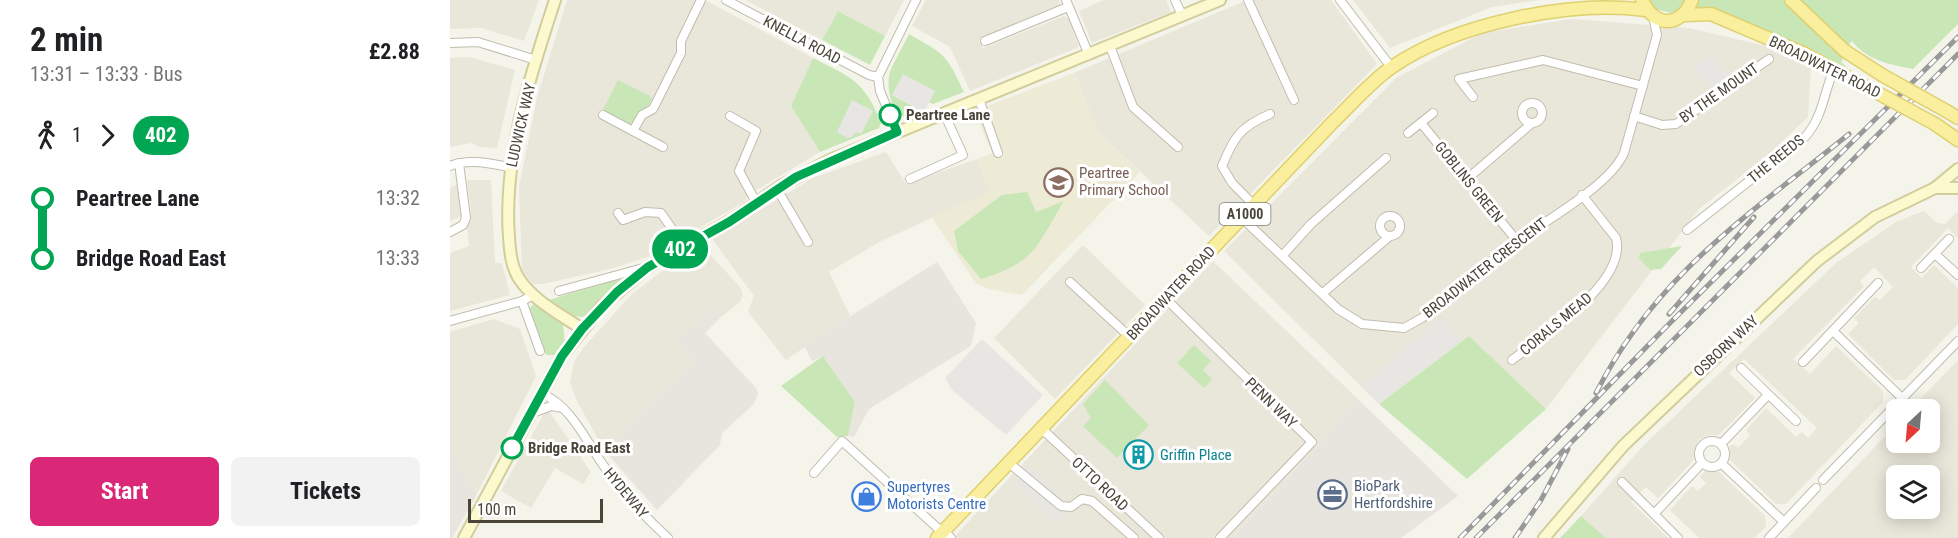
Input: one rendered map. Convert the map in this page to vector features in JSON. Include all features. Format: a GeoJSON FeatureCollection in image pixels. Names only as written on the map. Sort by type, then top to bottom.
{"type":"FeatureCollection","features":[{"type":"Feature","properties":{"kind":"main road"},"geometry":{"type":"LineString","coordinates":[[1670,21],[1685,15],[1692,0]]}},
{"type":"Feature","properties":{"kind":"main road"},"geometry":{"type":"LineString","coordinates":[[1791,0],[1845,51],[1954,116]]}},
{"type":"Feature","properties":{"kind":"main road","name":"BROADWATER ROAD"},"geometry":{"type":"LineString","coordinates":[[944,535],[1009,463],[1332,123],[1391,67],[1438,44],[1496,21],[1558,9],[1625,2],[1647,8]]}},
{"type":"Feature","properties":{"kind":"main road","name":"A1000"},"geometry":{"type":"LineString","coordinates":[[1647,8],[1670,21]]}},
{"type":"Feature","properties":{"kind":"main road","name":"BROADWATER ROAD"},"geometry":{"type":"LineString","coordinates":[[1685,15],[1711,14],[1834,69],[1935,124],[1958,140]]}},
{"type":"Feature","properties":{"kind":"street","name":"LUDWICK WAY"},"geometry":{"type":"LineString","coordinates":[[555,0],[536,60],[510,167],[508,220],[511,258],[516,275],[533,295],[582,329]]}},
{"type":"Feature","properties":{"kind":"street"},"geometry":{"type":"LineString","coordinates":[[633,131],[642,115],[652,109],[681,53],[681,41],[701,0]]}},
{"type":"Feature","properties":{"kind":"street","name":"KNELLA ROAD"},"geometry":{"type":"LineString","coordinates":[[726,0],[869,75],[878,77]]}},
{"type":"Feature","properties":{"kind":"street"},"geometry":{"type":"LineString","coordinates":[[897,132],[886,107],[878,77],[915,0]]}},
{"type":"Feature","properties":{"kind":"street"},"geometry":{"type":"LineString","coordinates":[[1175,0],[1182,15]]}},
{"type":"Feature","properties":{"kind":"street"},"geometry":{"type":"LineString","coordinates":[[464,538],[562,356],[582,329],[617,292],[648,267],[729,222],[777,189],[830,160],[1220,0]]}},
{"type":"Feature","properties":{"kind":"street"},"geometry":{"type":"LineString","coordinates":[[1248,0],[1294,100]]}},
{"type":"Feature","properties":{"kind":"street"},"geometry":{"type":"LineString","coordinates":[[1340,0],[1391,67]]}},
{"type":"Feature","properties":{"kind":"street"},"geometry":{"type":"LineString","coordinates":[[986,41],[1067,4],[1089,55]]}},
{"type":"Feature","properties":{"kind":"street","name":"BROADWATER CRESCENT"},"geometry":{"type":"LineString","coordinates":[[1647,8],[1657,34]]}},
{"type":"Feature","properties":{"kind":"street","name":"BROADWATER CRESCENT"},"geometry":{"type":"LineString","coordinates":[[1242,218],[1338,309],[1362,324],[1404,328],[1422,318],[1517,241],[1613,171],[1621,161],[1657,34],[1670,21]]}},
{"type":"Feature","properties":{"kind":"street"},"geometry":{"type":"LineString","coordinates":[[450,43],[478,42],[536,60]]}},
{"type":"Feature","properties":{"kind":"street"},"geometry":{"type":"LineString","coordinates":[[1110,46],[1133,107],[1178,147]]}},
{"type":"Feature","properties":{"kind":"street","name":"BY THE MOUNT"},"geometry":{"type":"LineString","coordinates":[[1634,116],[1662,125],[1676,124],[1769,59]]}},
{"type":"Feature","properties":{"kind":"street"},"geometry":{"type":"LineString","coordinates":[[1473,97],[1459,79],[1543,60],[1642,86]]}},
{"type":"Feature","properties":{"kind":"street","name":"THE REEDS"},"geometry":{"type":"LineString","coordinates":[[1687,230],[1815,126],[1819,118],[1824,90],[1834,69]]}},
{"type":"Feature","properties":{"kind":"street"},"geometry":{"type":"LineString","coordinates":[[979,99],[998,153]]}},
{"type":"Feature","properties":{"kind":"street"},"geometry":{"type":"LineString","coordinates":[[910,179],[963,155],[944,113]]}},
{"type":"Feature","properties":{"kind":"street"},"geometry":{"type":"LineString","coordinates":[[1408,133],[1433,113]]}},
{"type":"Feature","properties":{"kind":"street"},"geometry":{"type":"LineString","coordinates":[[1254,205],[1232,183],[1222,166],[1230,147],[1247,124],[1270,114]]}},
{"type":"Feature","properties":{"kind":"street"},"geometry":{"type":"LineString","coordinates":[[603,116],[663,147]]}},
{"type":"Feature","properties":{"kind":"street"},"geometry":{"type":"LineString","coordinates":[[730,116],[756,131],[739,171],[756,202]]}},
{"type":"Feature","properties":{"kind":"street","name":"GOBLINS GREEN"},"geometry":{"type":"LineString","coordinates":[[1421,123],[1517,241]]}},
{"type":"Feature","properties":{"kind":"street"},"geometry":{"type":"LineString","coordinates":[[1467,178],[1532,123]]}},
{"type":"Feature","properties":{"kind":"street"},"geometry":{"type":"LineString","coordinates":[[1283,255],[1311,224],[1386,158]]}},
{"type":"Feature","properties":{"kind":"street"},"geometry":{"type":"LineString","coordinates":[[450,166],[459,163],[510,167]]}},
{"type":"Feature","properties":{"kind":"street"},"geometry":{"type":"LineString","coordinates":[[450,232],[463,225],[466,218],[459,163]]}},
{"type":"Feature","properties":{"kind":"street","name":"OSBORN WAY"},"geometry":{"type":"LineString","coordinates":[[1544,538],[1623,446],[1817,261],[1875,217],[1935,188],[1958,169]]}},
{"type":"Feature","properties":{"kind":"street","name":"OSBORN WAY"},"geometry":{"type":"LineString","coordinates":[[1935,188],[1958,188]]}},
{"type":"Feature","properties":{"kind":"street"},"geometry":{"type":"LineString","coordinates":[[777,189],[808,242]]}},
{"type":"Feature","properties":{"kind":"street","name":"CORALS MEAD"},"geometry":{"type":"LineString","coordinates":[[1512,360],[1590,298],[1615,258],[1618,245],[1616,238],[1582,195]]}},
{"type":"Feature","properties":{"kind":"street"},"geometry":{"type":"LineString","coordinates":[[618,213],[623,220],[645,212],[660,213],[684,246]]}},
{"type":"Feature","properties":{"kind":"street"},"geometry":{"type":"LineString","coordinates":[[1323,293],[1390,236]]}},
{"type":"Feature","properties":{"kind":"street"},"geometry":{"type":"LineString","coordinates":[[1922,268],[1949,239]]}},
{"type":"Feature","properties":{"kind":"street"},"geometry":{"type":"LineString","coordinates":[[1935,254],[1958,275]]}},
{"type":"Feature","properties":{"kind":"street"},"geometry":{"type":"LineString","coordinates":[[559,291],[648,267]]}},
{"type":"Feature","properties":{"kind":"street"},"geometry":{"type":"LineString","coordinates":[[1070,282],[1130,337]]}},
{"type":"Feature","properties":{"kind":"street"},"geometry":{"type":"LineString","coordinates":[[1803,362],[1878,283]]}},
{"type":"Feature","properties":{"kind":"street"},"geometry":{"type":"LineString","coordinates":[[450,321],[522,301],[533,295]]}},
{"type":"Feature","properties":{"kind":"street","name":"PENN WAY"},"geometry":{"type":"LineString","coordinates":[[1166,299],[1312,442],[1220,538]]}},
{"type":"Feature","properties":{"kind":"street"},"geometry":{"type":"LineString","coordinates":[[522,301],[540,351]]}},
{"type":"Feature","properties":{"kind":"street"},"geometry":{"type":"LineString","coordinates":[[1833,331],[1902,398]]}},
{"type":"Feature","properties":{"kind":"street"},"geometry":{"type":"LineString","coordinates":[[1823,480],[1958,341]]}},
{"type":"Feature","properties":{"kind":"street"},"geometry":{"type":"LineString","coordinates":[[1741,368],[1796,421]]}},
{"type":"Feature","properties":{"kind":"street","name":"HYDEWAY"},"geometry":{"type":"LineString","coordinates":[[541,393],[563,408],[640,512],[668,538]]}},
{"type":"Feature","properties":{"kind":"street"},"geometry":{"type":"LineString","coordinates":[[1720,444],[1768,394]]}},
{"type":"Feature","properties":{"kind":"street"},"geometry":{"type":"LineString","coordinates":[[530,415],[551,406],[563,408]]}},
{"type":"Feature","properties":{"kind":"street","name":"OTTO ROAD"},"geometry":{"type":"LineString","coordinates":[[1042,429],[1159,538]]}},
{"type":"Feature","properties":{"kind":"street"},"geometry":{"type":"LineString","coordinates":[[814,473],[842,441],[944,535]]}},
{"type":"Feature","properties":{"kind":"street"},"geometry":{"type":"LineString","coordinates":[[1708,442],[1720,444],[1725,456],[1721,463],[1710,467],[1702,463],[1699,455],[1701,447],[1708,442]]}},
{"type":"Feature","properties":{"kind":"street"},"geometry":{"type":"LineString","coordinates":[[1009,463],[1061,506],[1071,507],[1082,499],[1092,501],[1134,538]]}},
{"type":"Feature","properties":{"kind":"street"},"geometry":{"type":"LineString","coordinates":[[1654,514],[1702,463]]}},
{"type":"Feature","properties":{"kind":"street"},"geometry":{"type":"LineString","coordinates":[[1721,463],[1784,522]]}},
{"type":"Feature","properties":{"kind":"street"},"geometry":{"type":"LineString","coordinates":[[1622,482],[1678,538]]}},
{"type":"Feature","properties":{"kind":"street"},"geometry":{"type":"LineString","coordinates":[[1770,538],[1816,488]]}},
{"type":"Feature","properties":{"kind":"shaded area"},"geometry":{"type":"Polygon","coordinates":[[[450,0],[539,0],[524,41],[481,28],[450,29],[450,0]]]}},
{"type":"Feature","properties":{"kind":"shaded area"},"geometry":{"type":"Polygon","coordinates":[[[567,0],[705,0],[813,58],[791,106],[820,152],[753,192],[744,202],[650,256],[614,268],[543,284],[533,284],[522,270],[519,187],[537,98],[567,0]]]}},
{"type":"Feature","properties":{"kind":"shaded area"},"geometry":{"type":"Polygon","coordinates":[[[745,0],[904,0],[885,36],[838,11],[822,40],[745,0]]]}},
{"type":"Feature","properties":{"kind":"shaded area"},"geometry":{"type":"Polygon","coordinates":[[[926,0],[1059,0],[1061,7],[979,40],[983,48],[1064,16],[1069,19],[1079,47],[970,91],[950,47],[912,26],[926,0]]]}},
{"type":"Feature","properties":{"kind":"shaded area"},"geometry":{"type":"Polygon","coordinates":[[[1104,0],[1166,0],[1171,12],[1092,43],[1079,11],[1104,0]]]}},
{"type":"Feature","properties":{"kind":"shaded area"},"geometry":{"type":"Polygon","coordinates":[[[1247,0],[1331,0],[1377,64],[1209,236],[1099,133],[1074,73],[1247,0]]]}},
{"type":"Feature","properties":{"kind":"shaded area"},"geometry":{"type":"Polygon","coordinates":[[[1353,0],[1540,0],[1492,7],[1390,48],[1353,0]]]}},
{"type":"Feature","properties":{"kind":"shaded area"},"geometry":{"type":"Polygon","coordinates":[[[1571,19],[1689,28],[1766,46],[1811,68],[1808,117],[1769,154],[1699,209],[1546,409],[1469,336],[1379,404],[1224,251],[1396,78],[1482,33],[1571,19]]]}},
{"type":"Feature","properties":{"kind":"shaded area"},"geometry":{"type":"Polygon","coordinates":[[[1711,55],[1728,77],[1711,90],[1694,68],[1711,55]]]}},
{"type":"Feature","properties":{"kind":"shaded area"},"geometry":{"type":"Polygon","coordinates":[[[469,57],[515,70],[497,148],[480,147],[471,143],[450,147],[450,58],[469,57]]]}},
{"type":"Feature","properties":{"kind":"shaded area","name":"Peartree Primary School"},"geometry":{"type":"Polygon","coordinates":[[[1074,73],[1099,133],[1140,172],[1022,295],[989,289],[977,284],[931,216],[989,192],[977,159],[992,153],[974,111],[1074,73]]]}},
{"type":"Feature","properties":{"kind":"shaded area"},"geometry":{"type":"Polygon","coordinates":[[[903,74],[935,91],[924,112],[892,95],[903,74]]]}},
{"type":"Feature","properties":{"kind":"shaded area"},"geometry":{"type":"Polygon","coordinates":[[[852,100],[873,111],[861,134],[856,132],[852,137],[847,138],[837,132],[852,100]]]}},
{"type":"Feature","properties":{"kind":"shaded area"},"geometry":{"type":"Polygon","coordinates":[[[886,152],[906,184],[977,159],[989,192],[879,242],[829,272],[850,316],[786,360],[748,312],[754,296],[712,239],[813,178],[886,152]]]}},
{"type":"Feature","properties":{"kind":"shaded area"},"geometry":{"type":"Polygon","coordinates":[[[467,180],[491,180],[495,263],[502,263],[510,295],[450,311],[450,253],[469,246],[467,226],[471,213],[467,180]]]}},
{"type":"Feature","properties":{"kind":"shaded area"},"geometry":{"type":"Polygon","coordinates":[[[458,184],[461,216],[450,221],[450,188],[458,184]]]}},
{"type":"Feature","properties":{"kind":"shaded area"},"geometry":{"type":"Polygon","coordinates":[[[1924,211],[1937,223],[1945,224],[1958,211],[1958,238],[1948,228],[1911,267],[1922,278],[1934,265],[1958,288],[1958,324],[1905,380],[1894,380],[1848,334],[1859,323],[1854,318],[1875,297],[1880,300],[1893,287],[1874,267],[1860,281],[1864,286],[1793,359],[1810,374],[1836,346],[1883,391],[1883,402],[1786,504],[1776,504],[1730,460],[1730,446],[1733,444],[1738,448],[1750,435],[1746,430],[1766,408],[1796,437],[1802,432],[1808,438],[1817,428],[1744,359],[1729,373],[1755,398],[1719,435],[1708,435],[1699,439],[1694,450],[1693,461],[1658,498],[1646,487],[1631,502],[1668,538],[1606,538],[1581,516],[1644,445],[1836,263],[1896,222],[1924,211]]]}},
{"type":"Feature","properties":{"kind":"shaded area"},"geometry":{"type":"Polygon","coordinates":[[[1083,245],[1145,305],[1055,399],[994,338],[1083,245]]]}},
{"type":"Feature","properties":{"kind":"shaded area"},"geometry":{"type":"Polygon","coordinates":[[[703,247],[740,287],[743,295],[740,302],[721,317],[711,309],[676,342],[696,362],[604,450],[576,399],[570,383],[574,362],[584,347],[632,294],[664,270],[703,247]]]}},
{"type":"Feature","properties":{"kind":"shaded area"},"geometry":{"type":"Polygon","coordinates":[[[1213,261],[1359,400],[1233,538],[953,538],[1213,261]]]}},
{"type":"Feature","properties":{"kind":"shaded area"},"geometry":{"type":"Polygon","coordinates":[[[937,262],[976,323],[971,346],[869,409],[854,437],[848,436],[855,402],[823,356],[812,361],[804,345],[937,262]]]}},
{"type":"Feature","properties":{"kind":"shaded area"},"geometry":{"type":"Polygon","coordinates":[[[711,309],[721,317],[705,333],[756,388],[758,394],[754,404],[722,433],[720,445],[657,510],[604,450],[695,362],[676,342],[711,309]]]}},
{"type":"Feature","properties":{"kind":"shaded area"},"geometry":{"type":"Polygon","coordinates":[[[1442,317],[1461,341],[1379,404],[1361,386],[1442,317]]]}},
{"type":"Feature","properties":{"kind":"shaded area"},"geometry":{"type":"Polygon","coordinates":[[[494,319],[520,329],[536,376],[477,494],[450,449],[450,332],[494,319]]]}},
{"type":"Feature","properties":{"kind":"shaded area"},"geometry":{"type":"Polygon","coordinates":[[[982,339],[1043,395],[1006,435],[952,390],[945,378],[982,339]]]}},
{"type":"Feature","properties":{"kind":"shaded area"},"geometry":{"type":"Polygon","coordinates":[[[1958,360],[1958,538],[1788,538],[1886,435],[1886,453],[1940,453],[1940,399],[1921,399],[1958,360]]]}},
{"type":"Feature","properties":{"kind":"shaded area"},"geometry":{"type":"Polygon","coordinates":[[[1359,400],[1458,496],[1401,538],[1233,538],[1359,400]]]}},
{"type":"Feature","properties":{"kind":"shaded area"},"geometry":{"type":"Polygon","coordinates":[[[547,408],[591,472],[583,484],[555,468],[531,508],[501,491],[547,408]]]}},
{"type":"Feature","properties":{"kind":"shaded area"},"geometry":{"type":"Polygon","coordinates":[[[450,449],[477,494],[452,538],[450,538],[450,449]]]}},
{"type":"Feature","properties":{"kind":"shaded area"},"geometry":{"type":"Polygon","coordinates":[[[1028,465],[1072,506],[1056,523],[1012,482],[1028,465]]]}},
{"type":"Feature","properties":{"kind":"shaded area"},"geometry":{"type":"Polygon","coordinates":[[[1705,471],[1719,472],[1765,516],[1766,527],[1754,538],[1699,538],[1670,510],[1692,486],[1698,491],[1706,483],[1700,477],[1705,471]]]}},
{"type":"Feature","properties":{"kind":"green space"},"geometry":{"type":"Polygon","coordinates":[[[1650,0],[1687,0],[1675,14],[1655,9],[1650,0]]]}},
{"type":"Feature","properties":{"kind":"green space"},"geometry":{"type":"Polygon","coordinates":[[[1698,0],[1783,0],[1845,56],[1841,62],[1848,68],[1714,10],[1695,8],[1698,0]]]}},
{"type":"Feature","properties":{"kind":"green space"},"geometry":{"type":"Polygon","coordinates":[[[1797,0],[1958,0],[1958,24],[1913,69],[1872,57],[1864,53],[1852,41],[1847,47],[1797,0]]]}},
{"type":"Feature","properties":{"kind":"green space"},"geometry":{"type":"Polygon","coordinates":[[[838,11],[885,36],[870,65],[822,40],[838,11]]]}},
{"type":"Feature","properties":{"kind":"green space"},"geometry":{"type":"Polygon","coordinates":[[[909,34],[944,57],[964,92],[933,104],[929,102],[935,91],[892,95],[924,112],[906,117],[896,111],[893,105],[890,98],[889,78],[894,62],[909,34]]]}},
{"type":"Feature","properties":{"kind":"green space"},"geometry":{"type":"Polygon","coordinates":[[[813,58],[847,76],[862,89],[875,109],[881,123],[879,128],[820,152],[791,106],[813,58]]]}},
{"type":"Feature","properties":{"kind":"green space"},"geometry":{"type":"Polygon","coordinates":[[[618,80],[650,96],[652,100],[632,125],[603,110],[618,80]]]}},
{"type":"Feature","properties":{"kind":"green space"},"geometry":{"type":"Polygon","coordinates":[[[1027,192],[1036,212],[1064,201],[1033,251],[1013,266],[981,279],[958,251],[954,231],[1002,195],[1027,192]]]}},
{"type":"Feature","properties":{"kind":"green space"},"geometry":{"type":"Polygon","coordinates":[[[1682,246],[1661,269],[1650,270],[1639,258],[1640,253],[1682,246]]]}},
{"type":"Feature","properties":{"kind":"green space"},"geometry":{"type":"Polygon","coordinates":[[[620,278],[622,282],[584,317],[572,316],[549,300],[620,278]]]}},
{"type":"Feature","properties":{"kind":"green space"},"geometry":{"type":"Polygon","coordinates":[[[535,302],[563,325],[565,343],[554,355],[547,355],[543,350],[529,309],[535,302]]]}},
{"type":"Feature","properties":{"kind":"green space"},"geometry":{"type":"Polygon","coordinates":[[[1469,336],[1546,409],[1467,479],[1379,404],[1469,336]]]}},
{"type":"Feature","properties":{"kind":"green space"},"geometry":{"type":"Polygon","coordinates":[[[1194,345],[1211,361],[1203,370],[1212,379],[1204,388],[1177,363],[1194,345]]]}},
{"type":"Feature","properties":{"kind":"green space"},"geometry":{"type":"Polygon","coordinates":[[[823,356],[855,402],[848,436],[837,437],[781,386],[823,356]]]}},
{"type":"Feature","properties":{"kind":"green space"},"geometry":{"type":"Polygon","coordinates":[[[1105,380],[1149,425],[1117,458],[1083,426],[1091,418],[1083,404],[1105,380]]]}},
{"type":"Feature","properties":{"kind":"green space"},"geometry":{"type":"Polygon","coordinates":[[[1581,516],[1606,538],[1560,538],[1581,516]]]}},
{"type":"Feature","properties":{"kind":"railway"},"geometry":{"type":"LineString","coordinates":[[1460,538],[1665,328],[1958,37]]}},
{"type":"Feature","properties":{"kind":"railway"},"geometry":{"type":"LineString","coordinates":[[1476,538],[1958,54]]}},
{"type":"Feature","properties":{"kind":"railway"},"geometry":{"type":"LineString","coordinates":[[1596,393],[1620,351],[1676,280],[1741,220],[1849,134]]}},
{"type":"Feature","properties":{"kind":"railway"},"geometry":{"type":"LineString","coordinates":[[1669,314],[1754,217]]}},
{"type":"Feature","properties":{"kind":"railway"},"geometry":{"type":"LineString","coordinates":[[1515,538],[1541,500],[1568,449]]}},
{"type":"Feature","properties":{"kind":"bus line","name":"402"},"geometry":{"type":"LineString","coordinates":[[512,448],[562,356],[582,329],[617,292],[648,267],[718,226],[729,222],[745,208],[796,177],[854,149],[897,132],[890,115]]}},
{"type":"Feature","properties":{"kind":"place","name":"Peartree Lane"},"geometry":{"type":"Point","coordinates":[890,115]}},
{"type":"Feature","properties":{"kind":"place","name":"Peartree Primary School"},"geometry":{"type":"Point","coordinates":[1058,182]}},
{"type":"Feature","properties":{"kind":"place","name":"Bridge Road East"},"geometry":{"type":"Point","coordinates":[512,448]}},
{"type":"Feature","properties":{"kind":"place","name":"Griffin Place"},"geometry":{"type":"Point","coordinates":[1139,455]}},
{"type":"Feature","properties":{"kind":"place","name":"BioPark Hertfordshire"},"geometry":{"type":"Point","coordinates":[1333,495]}},
{"type":"Feature","properties":{"kind":"place","name":"Supertyres Motorists Centre"},"geometry":{"type":"Point","coordinates":[866,496]}}]}
